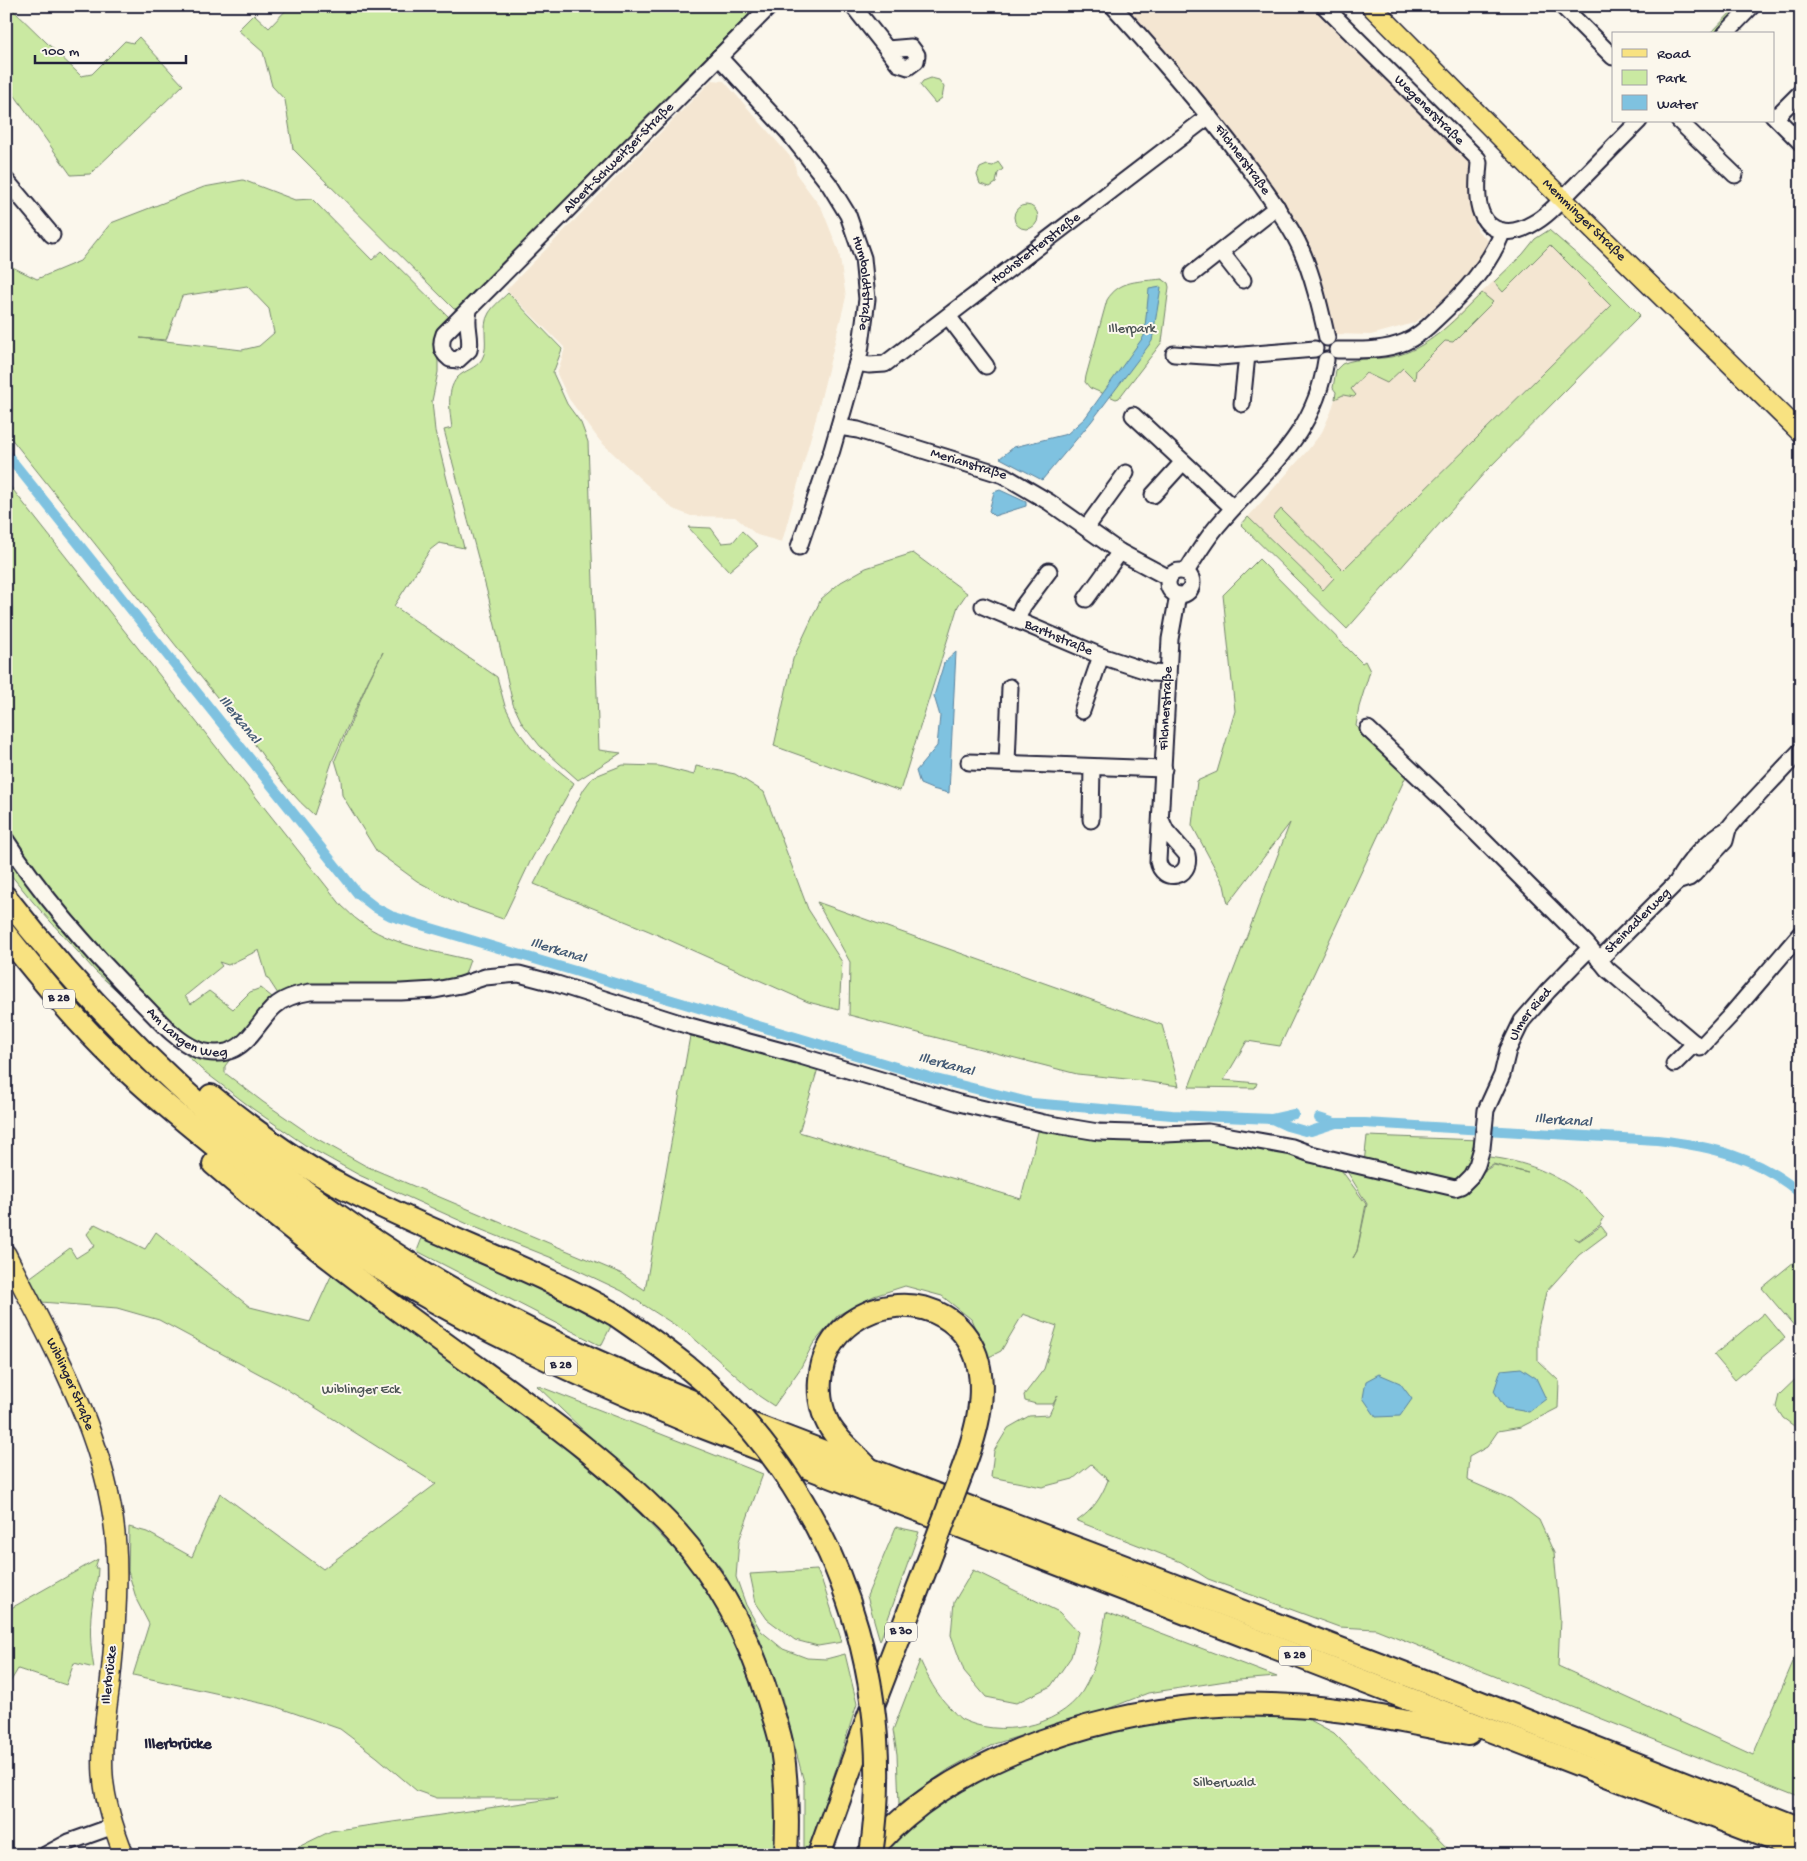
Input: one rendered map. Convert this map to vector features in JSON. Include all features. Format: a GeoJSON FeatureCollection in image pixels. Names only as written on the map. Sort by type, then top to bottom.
{"type":"FeatureCollection","features":[{"type":"Feature","properties":{"kind":"highway","name":"B 28"},"geometry":{"type":"LineString","coordinates":[[6,898],[54,958],[111,1020],[186,1094],[252,1150],[357,1228],[424,1273],[496,1312],[552,1341],[623,1373],[872,1471],[1382,1665],[1801,1829]]}},
{"type":"Feature","properties":{"kind":"highway","name":"B 28"},"geometry":{"type":"LineString","coordinates":[[6,935],[37,974],[115,1060],[270,1190],[346,1245],[416,1290],[543,1358],[615,1391],[708,1429],[1801,1850]]}},
{"type":"Feature","properties":{"kind":"highway"},"geometry":{"type":"LineString","coordinates":[[111,1020],[270,1142],[344,1188],[460,1242],[539,1276],[616,1315],[677,1358],[751,1428],[775,1459],[814,1522],[828,1550],[854,1615],[867,1669],[876,1722],[878,1792],[875,1827],[869,1855]]}},
{"type":"Feature","properties":{"kind":"highway"},"geometry":{"type":"LineString","coordinates":[[115,1060],[148,1103],[200,1152],[251,1196],[398,1310],[583,1446],[630,1487],[676,1533],[700,1562],[739,1623],[761,1675],[780,1740],[786,1782],[786,1855]]}},
{"type":"Feature","properties":{"kind":"highway","name":"B 30"},"geometry":{"type":"LineString","coordinates":[[819,1855],[870,1713],[970,1450],[975,1430],[981,1382],[976,1355],[962,1332],[952,1322],[924,1308],[893,1305],[860,1316],[848,1325],[830,1344],[820,1374],[818,1390],[826,1420],[834,1432],[872,1471]]}},
{"type":"Feature","properties":{"kind":"highway"},"geometry":{"type":"LineString","coordinates":[[869,1855],[898,1822],[915,1808],[947,1786],[986,1765],[1054,1737],[1103,1723],[1157,1712],[1201,1706],[1241,1704],[1325,1708],[1526,1745]]}},
{"type":"Feature","properties":{"kind":"main road","name":"Memminger Straße"},"geometry":{"type":"LineString","coordinates":[[1371,6],[1562,198],[1801,433]]}},
{"type":"Feature","properties":{"kind":"main road","name":"Wiblinger Straße"},"geometry":{"type":"LineString","coordinates":[[6,1254],[68,1378],[86,1420],[103,1472],[113,1522]]}},
{"type":"Feature","properties":{"kind":"main road","name":"Illerbrücke"},"geometry":{"type":"LineString","coordinates":[[113,1522],[117,1579],[114,1641],[103,1761],[105,1789],[114,1826],[124,1855]]}},
{"type":"Feature","properties":{"kind":"street","name":"Albert-Schweitzer-Straße"},"geometry":{"type":"LineString","coordinates":[[469,312],[770,6]]}},
{"type":"Feature","properties":{"kind":"street"},"geometry":{"type":"LineString","coordinates":[[853,6],[888,49]]}},
{"type":"Feature","properties":{"kind":"street","name":"Filchnerstraße"},"geometry":{"type":"LineString","coordinates":[[1113,6],[1209,116],[1277,207],[1300,246],[1312,277],[1330,349],[1318,396],[1303,428],[1282,455],[1211,534],[1186,572]]}},
{"type":"Feature","properties":{"kind":"street","name":"Wegenerstraße"},"geometry":{"type":"LineString","coordinates":[[1324,6],[1478,159],[1478,196],[1482,213],[1488,225],[1501,231]]}},
{"type":"Feature","properties":{"kind":"street"},"geometry":{"type":"LineString","coordinates":[[1562,6],[1612,56]]}},
{"type":"Feature","properties":{"kind":"street"},"geometry":{"type":"LineString","coordinates":[[1727,32],[1752,6]]}},
{"type":"Feature","properties":{"kind":"street","name":"Humboldtstraße"},"geometry":{"type":"LineString","coordinates":[[719,58],[769,110],[803,150],[837,195],[848,215],[860,248],[866,288],[866,310],[857,363],[799,547]]}},
{"type":"Feature","properties":{"kind":"street"},"geometry":{"type":"LineString","coordinates":[[1801,92],[1774,116],[1801,142]]}},
{"type":"Feature","properties":{"kind":"street","name":"Hochstetterstraße"},"geometry":{"type":"LineString","coordinates":[[857,363],[869,365],[886,364],[1209,116]]}},
{"type":"Feature","properties":{"kind":"street"},"geometry":{"type":"LineString","coordinates":[[1174,354],[1220,357],[1315,349],[1320,340],[1330,349],[1374,349],[1410,340],[1422,332],[1464,293],[1494,253],[1501,231],[1514,232],[1533,224],[1562,198],[1638,122]]}},
{"type":"Feature","properties":{"kind":"street"},"geometry":{"type":"LineString","coordinates":[[1680,122],[1736,175]]}},
{"type":"Feature","properties":{"kind":"street"},"geometry":{"type":"LineString","coordinates":[[6,180],[52,235]]}},
{"type":"Feature","properties":{"kind":"street"},"geometry":{"type":"LineString","coordinates":[[1192,274],[1277,207]]}},
{"type":"Feature","properties":{"kind":"street"},"geometry":{"type":"LineString","coordinates":[[1221,252],[1243,280]]}},
{"type":"Feature","properties":{"kind":"street"},"geometry":{"type":"LineString","coordinates":[[948,316],[986,366]]}},
{"type":"Feature","properties":{"kind":"street"},"geometry":{"type":"LineString","coordinates":[[1242,404],[1247,355]]}},
{"type":"Feature","properties":{"kind":"street"},"geometry":{"type":"LineString","coordinates":[[1133,415],[1233,508]]}},
{"type":"Feature","properties":{"kind":"street","name":"Merianstraße"},"geometry":{"type":"LineString","coordinates":[[838,426],[858,430],[1003,475],[1048,502],[1120,552],[1169,578]]}},
{"type":"Feature","properties":{"kind":"street"},"geometry":{"type":"LineString","coordinates":[[1153,495],[1183,462]]}},
{"type":"Feature","properties":{"kind":"street"},"geometry":{"type":"LineString","coordinates":[[1086,528],[1126,473]]}},
{"type":"Feature","properties":{"kind":"street"},"geometry":{"type":"LineString","coordinates":[[1086,598],[1120,552]]}},
{"type":"Feature","properties":{"kind":"street","name":"Barthstraße"},"geometry":{"type":"LineString","coordinates":[[1017,620],[1023,606],[1049,571]]}},
{"type":"Feature","properties":{"kind":"street"},"geometry":{"type":"LineString","coordinates":[[1175,572],[1186,572],[1192,578],[1192,586],[1188,593],[1178,595],[1168,586],[1169,578],[1175,572]]}},
{"type":"Feature","properties":{"kind":"street","name":"Filchnerstraße"},"geometry":{"type":"LineString","coordinates":[[1162,822],[1171,630],[1178,595]]}},
{"type":"Feature","properties":{"kind":"street","name":"Barthstraße"},"geometry":{"type":"LineString","coordinates":[[983,606],[1101,656],[1153,673],[1168,674]]}},
{"type":"Feature","properties":{"kind":"street","name":"Barthstraße"},"geometry":{"type":"LineString","coordinates":[[1082,711],[1101,656]]}},
{"type":"Feature","properties":{"kind":"street"},"geometry":{"type":"LineString","coordinates":[[1007,763],[1010,687]]}},
{"type":"Feature","properties":{"kind":"street"},"geometry":{"type":"LineString","coordinates":[[1368,729],[1439,796],[1590,948],[1612,974],[1700,1048],[1731,1015],[1801,933]]}},
{"type":"Feature","properties":{"kind":"street","name":"Steinadlerweg"},"geometry":{"type":"LineString","coordinates":[[1600,960],[1677,882],[1694,874],[1725,841],[1728,829],[1801,750]]}},
{"type":"Feature","properties":{"kind":"street"},"geometry":{"type":"LineString","coordinates":[[969,762],[1164,770]]}},
{"type":"Feature","properties":{"kind":"street"},"geometry":{"type":"LineString","coordinates":[[1091,820],[1092,767]]}},
{"type":"Feature","properties":{"kind":"street","name":"Am Langen Weg"},"geometry":{"type":"LineString","coordinates":[[6,840],[24,867],[98,959],[163,1025],[199,1051],[225,1052],[236,1048],[246,1040],[275,1006],[296,994],[310,992],[435,990],[461,985],[485,977],[519,974],[557,984],[686,1025],[797,1055],[958,1103],[1044,1123],[1098,1132],[1165,1134],[1208,1132],[1292,1147],[1311,1154],[1456,1188],[1461,1186],[1471,1176],[1477,1165],[1483,1142]]}},
{"type":"Feature","properties":{"kind":"street","name":"Ulmer Ried"},"geometry":{"type":"LineString","coordinates":[[1483,1142],[1486,1113],[1502,1075],[1506,1054],[1522,1021],[1590,948]]}},
{"type":"Feature","properties":{"kind":"street"},"geometry":{"type":"LineString","coordinates":[[1674,1064],[1695,1043]]}},
{"type":"Feature","properties":{"kind":"street"},"geometry":{"type":"LineString","coordinates":[[45,1855],[69,1842],[114,1826]]}},
{"type":"Feature","properties":{"kind":"shaded area"},"geometry":{"type":"Polygon","coordinates":[[[1118,6],[1313,6],[1468,160],[1471,172],[1473,218],[1478,231],[1489,241],[1476,267],[1433,310],[1414,323],[1371,335],[1335,334],[1321,288],[1295,230],[1118,6]]]}},
{"type":"Feature","properties":{"kind":"shaded area"},"geometry":{"type":"Polygon","coordinates":[[[712,80],[724,81],[794,161],[797,175],[822,209],[839,252],[846,297],[816,418],[782,542],[757,535],[735,517],[691,516],[673,509],[600,441],[569,399],[557,374],[565,348],[506,290],[712,80]]]}},
{"type":"Feature","properties":{"kind":"shaded area"},"geometry":{"type":"Polygon","coordinates":[[[1549,230],[1596,271],[1621,296],[1323,590],[1248,517],[1322,432],[1335,399],[1336,392],[1333,388],[1337,368],[1345,362],[1399,355],[1417,349],[1433,338],[1523,254],[1535,239],[1549,230]]]}},
{"type":"Feature","properties":{"kind":"green space"},"geometry":{"type":"Polygon","coordinates":[[[6,6],[9,6],[81,76],[92,74],[125,41],[133,43],[139,37],[183,85],[90,174],[71,175],[6,83],[6,6]]]}},
{"type":"Feature","properties":{"kind":"green space"},"geometry":{"type":"Polygon","coordinates":[[[290,6],[757,6],[591,173],[462,308],[454,309],[293,149],[285,100],[272,86],[263,52],[238,30],[254,14],[269,28],[290,6]]]}},
{"type":"Feature","properties":{"kind":"green space"},"geometry":{"type":"Polygon","coordinates":[[[1737,6],[1741,6],[1742,9],[1721,32],[1712,32],[1737,6]]]}},
{"type":"Feature","properties":{"kind":"green space"},"geometry":{"type":"Polygon","coordinates":[[[931,78],[939,80],[944,87],[942,98],[935,103],[920,85],[923,81],[931,78]]]}},
{"type":"Feature","properties":{"kind":"green space"},"geometry":{"type":"Polygon","coordinates":[[[998,162],[1003,169],[998,173],[996,183],[990,187],[980,184],[977,175],[980,168],[987,165],[993,166],[998,162]]]}},
{"type":"Feature","properties":{"kind":"green space"},"geometry":{"type":"Polygon","coordinates":[[[243,180],[295,200],[312,199],[372,260],[382,251],[452,320],[437,334],[434,347],[438,361],[438,372],[432,401],[435,431],[464,548],[439,543],[430,550],[394,606],[497,677],[505,706],[516,728],[531,748],[574,783],[530,862],[503,919],[457,903],[417,881],[377,852],[342,795],[341,780],[335,760],[368,682],[383,652],[368,681],[333,759],[314,815],[288,789],[222,697],[220,701],[6,432],[6,264],[37,279],[80,261],[111,223],[204,187],[243,180]],[[247,286],[182,296],[166,340],[140,338],[242,350],[259,346],[274,333],[269,309],[247,286]]]}},
{"type":"Feature","properties":{"kind":"green space"},"geometry":{"type":"Polygon","coordinates":[[[1026,205],[1031,206],[1037,212],[1037,222],[1031,228],[1026,229],[1021,228],[1015,222],[1014,217],[1015,212],[1021,206],[1026,205]]]}},
{"type":"Feature","properties":{"kind":"green space"},"geometry":{"type":"Polygon","coordinates":[[[1549,230],[1596,271],[1640,315],[1486,471],[1347,629],[1241,525],[1248,517],[1323,590],[1334,578],[1273,518],[1281,509],[1343,570],[1611,306],[1550,245],[1503,292],[1494,282],[1523,254],[1535,239],[1549,230]]]}},
{"type":"Feature","properties":{"kind":"green space","name":"Illerpark"},"geometry":{"type":"Polygon","coordinates":[[[1162,279],[1168,283],[1169,287],[1162,342],[1119,398],[1116,399],[1090,388],[1085,382],[1086,376],[1107,300],[1112,293],[1124,285],[1138,281],[1162,279]]]}},
{"type":"Feature","properties":{"kind":"green space"},"geometry":{"type":"Polygon","coordinates":[[[508,293],[562,349],[553,373],[567,404],[581,423],[588,442],[599,750],[621,753],[578,780],[540,746],[522,723],[513,704],[489,599],[444,430],[452,428],[450,416],[451,389],[460,375],[477,365],[482,359],[485,348],[486,318],[508,293]]]}},
{"type":"Feature","properties":{"kind":"green space"},"geometry":{"type":"Polygon","coordinates":[[[1482,293],[1493,302],[1453,342],[1445,341],[1416,370],[1415,380],[1403,368],[1387,383],[1366,373],[1351,389],[1356,395],[1354,397],[1343,395],[1335,399],[1336,392],[1333,388],[1336,370],[1342,364],[1356,360],[1392,357],[1423,344],[1454,321],[1482,293]]]}},
{"type":"Feature","properties":{"kind":"green space"},"geometry":{"type":"Polygon","coordinates":[[[6,481],[342,906],[371,929],[398,942],[470,960],[465,974],[451,984],[297,988],[278,994],[267,977],[259,950],[228,965],[219,962],[222,966],[185,996],[191,1004],[209,991],[233,1009],[250,992],[261,988],[272,997],[272,1004],[225,1066],[225,1073],[314,1137],[366,1166],[620,1273],[645,1290],[690,1036],[819,1065],[799,1132],[1021,1199],[1039,1128],[1270,1138],[1339,1167],[1366,1204],[1357,1251],[1367,1204],[1345,1168],[1446,1187],[1481,1173],[1494,1165],[1528,1173],[1493,1164],[1483,1171],[1489,1157],[1539,1169],[1561,1180],[1583,1195],[1604,1218],[1600,1225],[1579,1240],[1574,1238],[1579,1241],[1601,1226],[1607,1234],[1579,1255],[1546,1292],[1538,1329],[1538,1361],[1559,1381],[1558,1408],[1521,1427],[1498,1431],[1487,1447],[1469,1457],[1467,1480],[1511,1499],[1539,1520],[1554,1553],[1560,1618],[1558,1666],[1753,1755],[1799,1648],[1801,1649],[1801,1798],[1376,1629],[1339,1627],[1208,1579],[1181,1562],[1077,1521],[1096,1503],[1108,1480],[1091,1464],[1073,1479],[1042,1487],[991,1477],[994,1451],[1008,1428],[1029,1416],[1049,1415],[1058,1395],[1053,1404],[1036,1404],[1025,1401],[1024,1395],[1044,1369],[1057,1326],[1023,1314],[1001,1351],[987,1358],[971,1319],[942,1296],[905,1286],[874,1296],[838,1315],[813,1344],[800,1369],[774,1406],[759,1396],[689,1334],[622,1291],[552,1258],[472,1226],[359,1175],[305,1145],[253,1109],[201,1069],[160,1029],[96,972],[6,869],[6,763],[12,768],[6,761],[6,481]]]}},
{"type":"Feature","properties":{"kind":"green space"},"geometry":{"type":"Polygon","coordinates":[[[688,527],[711,528],[722,543],[733,542],[742,531],[758,546],[729,571],[688,527]]]}},
{"type":"Feature","properties":{"kind":"green space"},"geometry":{"type":"Polygon","coordinates":[[[913,553],[967,593],[958,606],[900,791],[774,746],[793,659],[821,599],[841,582],[866,568],[913,553]]]}},
{"type":"Feature","properties":{"kind":"green space"},"geometry":{"type":"Polygon","coordinates":[[[1259,559],[1362,663],[1365,661],[1370,671],[1359,707],[1356,726],[1408,772],[1280,1046],[1247,1041],[1224,1080],[1257,1083],[1255,1088],[1189,1087],[1290,823],[1228,904],[1224,885],[1192,825],[1197,781],[1217,772],[1235,711],[1223,595],[1259,559]]]}},
{"type":"Feature","properties":{"kind":"green space"},"geometry":{"type":"Polygon","coordinates":[[[623,765],[659,766],[694,775],[696,766],[735,774],[764,792],[808,909],[842,962],[839,1010],[808,1002],[649,931],[534,884],[584,789],[593,777],[623,765]]]}},
{"type":"Feature","properties":{"kind":"green space"},"geometry":{"type":"Polygon","coordinates":[[[817,902],[1162,1025],[1179,1086],[1077,1074],[849,1015],[850,962],[817,902]]]}},
{"type":"Feature","properties":{"kind":"green space"},"geometry":{"type":"Polygon","coordinates":[[[1367,1136],[1481,1140],[1478,1156],[1458,1181],[1364,1163],[1367,1136]]]}},
{"type":"Feature","properties":{"kind":"green space","name":"Wiblinger Eck"},"geometry":{"type":"Polygon","coordinates":[[[95,1224],[145,1249],[156,1232],[250,1307],[310,1322],[332,1274],[347,1283],[563,1443],[640,1514],[693,1569],[718,1606],[757,1684],[775,1751],[780,1855],[282,1855],[331,1831],[557,1798],[437,1798],[417,1791],[340,1729],[274,1706],[133,1675],[149,1624],[137,1601],[128,1571],[129,1527],[147,1532],[192,1557],[220,1493],[323,1569],[436,1484],[280,1385],[159,1320],[117,1308],[41,1302],[28,1279],[70,1248],[76,1258],[95,1246],[87,1234],[95,1224]]]}},
{"type":"Feature","properties":{"kind":"green space"},"geometry":{"type":"Polygon","coordinates":[[[424,1233],[612,1324],[601,1346],[417,1251],[424,1233]]]}},
{"type":"Feature","properties":{"kind":"green space"},"geometry":{"type":"Polygon","coordinates":[[[1801,1257],[1801,1334],[1762,1288],[1801,1257]]]}},
{"type":"Feature","properties":{"kind":"green space"},"geometry":{"type":"Polygon","coordinates":[[[1764,1313],[1785,1338],[1735,1380],[1714,1355],[1764,1313]]]}},
{"type":"Feature","properties":{"kind":"green space"},"geometry":{"type":"Polygon","coordinates":[[[1801,1374],[1801,1431],[1783,1418],[1776,1407],[1779,1395],[1801,1374]]]}},
{"type":"Feature","properties":{"kind":"green space"},"geometry":{"type":"Polygon","coordinates":[[[536,1385],[763,1474],[739,1541],[736,1577],[746,1605],[761,1631],[783,1649],[807,1658],[826,1659],[845,1654],[857,1704],[808,1855],[804,1855],[804,1782],[782,1698],[754,1625],[721,1568],[681,1524],[536,1385]]]}},
{"type":"Feature","properties":{"kind":"green space"},"geometry":{"type":"Polygon","coordinates":[[[896,1527],[919,1532],[880,1641],[867,1596],[896,1527]]]}},
{"type":"Feature","properties":{"kind":"green space"},"geometry":{"type":"Polygon","coordinates":[[[98,1559],[95,1568],[98,1568],[98,1572],[91,1625],[94,1668],[74,1663],[66,1685],[18,1669],[6,1689],[6,1611],[98,1559]]]}},
{"type":"Feature","properties":{"kind":"green space"},"geometry":{"type":"Polygon","coordinates":[[[817,1570],[842,1642],[818,1646],[795,1640],[767,1619],[756,1603],[750,1574],[817,1570]]]}},
{"type":"Feature","properties":{"kind":"green space"},"geometry":{"type":"Polygon","coordinates":[[[973,1570],[1059,1612],[1078,1632],[1071,1657],[1051,1686],[1016,1703],[986,1697],[964,1671],[951,1635],[954,1602],[973,1570]]]}},
{"type":"Feature","properties":{"kind":"green space"},"geometry":{"type":"Polygon","coordinates":[[[1106,1612],[1277,1677],[1226,1681],[1148,1693],[1105,1710],[994,1744],[949,1769],[899,1804],[897,1754],[893,1730],[920,1660],[936,1691],[961,1719],[976,1725],[992,1728],[1026,1726],[1058,1714],[1082,1692],[1092,1673],[1101,1643],[1106,1612]]]}},
{"type":"Feature","properties":{"kind":"green space","name":"Silberwald"},"geometry":{"type":"Polygon","coordinates":[[[1299,1714],[1334,1733],[1454,1855],[889,1855],[892,1832],[972,1780],[1046,1747],[1170,1717],[1299,1714]]]}},
{"type":"Feature","properties":{"kind":"water"},"geometry":{"type":"Polygon","coordinates":[[[1161,287],[1152,341],[1091,422],[1042,480],[1000,458],[1014,447],[1067,434],[1085,418],[1144,336],[1149,289],[1161,287]]]}},
{"type":"Feature","properties":{"kind":"water"},"geometry":{"type":"Polygon","coordinates":[[[1000,490],[1026,502],[1026,506],[994,516],[989,511],[994,492],[1000,490]]]}},
{"type":"Feature","properties":{"kind":"water"},"geometry":{"type":"Polygon","coordinates":[[[956,652],[949,793],[920,784],[916,771],[937,746],[940,716],[934,696],[944,663],[956,652]]]}},
{"type":"Feature","properties":{"kind":"water"},"geometry":{"type":"Polygon","coordinates":[[[1521,1368],[1536,1378],[1546,1399],[1529,1412],[1505,1408],[1494,1391],[1501,1370],[1521,1368]]]}},
{"type":"Feature","properties":{"kind":"water"},"geometry":{"type":"Polygon","coordinates":[[[1379,1374],[1400,1383],[1412,1399],[1400,1416],[1376,1417],[1363,1398],[1366,1381],[1379,1374]]]}},
{"type":"Feature","properties":{"kind":"waterway","name":"Illerkanal"},"geometry":{"type":"LineString","coordinates":[[6,453],[358,894],[376,908],[391,916],[936,1079],[1032,1103],[1172,1115],[1272,1119],[1305,1131]]}},
{"type":"Feature","properties":{"kind":"waterway"},"geometry":{"type":"LineString","coordinates":[[1272,1119],[1294,1114]]}},
{"type":"Feature","properties":{"kind":"waterway"},"geometry":{"type":"LineString","coordinates":[[1319,1118],[1335,1123]]}},
{"type":"Feature","properties":{"kind":"waterway","name":"Illerkanal"},"geometry":{"type":"LineString","coordinates":[[1311,1131],[1336,1123],[1365,1123],[1657,1140],[1697,1146],[1734,1155],[1768,1171],[1785,1181],[1801,1194]]}},
{"type":"Feature","properties":{"kind":"district","name":"Illerbrücke"},"geometry":{"type":"Point","coordinates":[178,1745]}}]}
